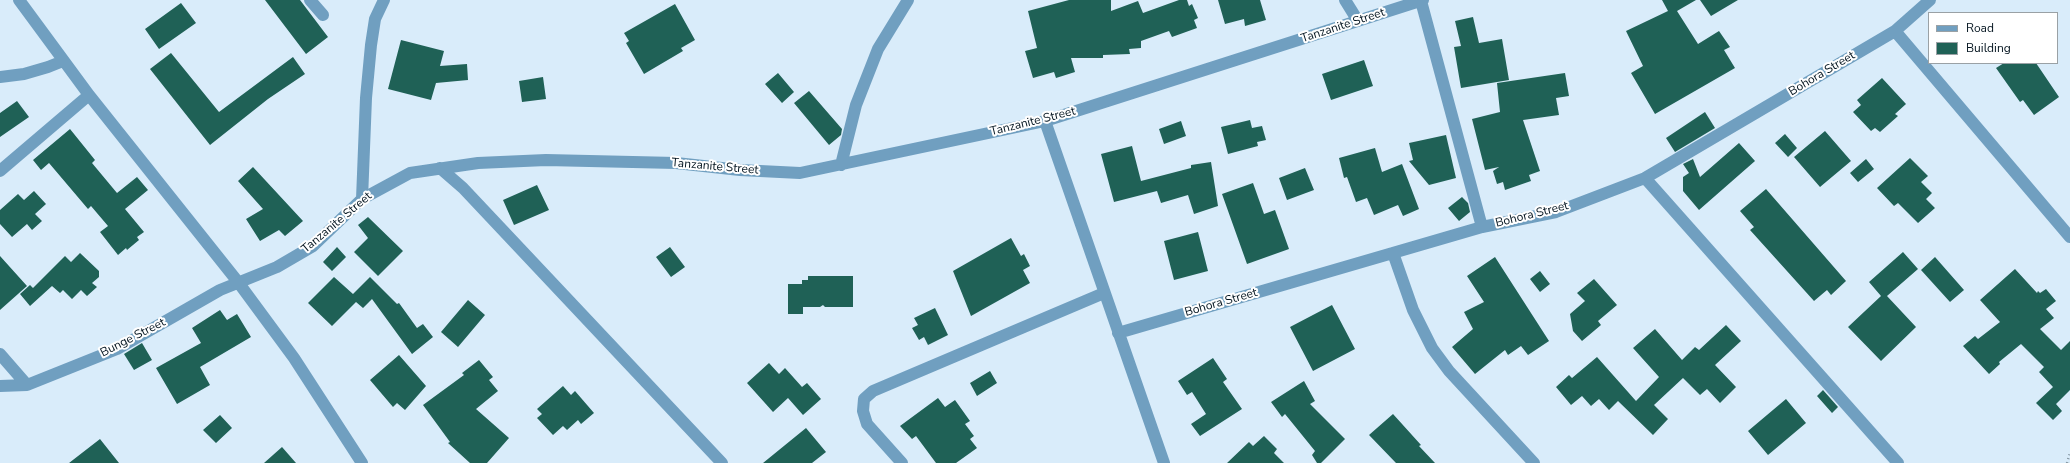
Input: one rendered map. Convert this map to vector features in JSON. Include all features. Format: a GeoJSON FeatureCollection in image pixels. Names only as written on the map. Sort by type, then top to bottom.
{"type":"FeatureCollection","features":[{"type":"Feature","properties":{"kind":"street"},"geometry":{"type":"LineString","coordinates":[[19,0],[89,95],[238,282],[294,358],[362,463]]}},
{"type":"Feature","properties":{"kind":"street"},"geometry":{"type":"LineString","coordinates":[[310,0],[323,16]]}},
{"type":"Feature","properties":{"kind":"street"},"geometry":{"type":"LineString","coordinates":[[362,199],[366,98],[371,45],[375,19],[384,0]]}},
{"type":"Feature","properties":{"kind":"street"},"geometry":{"type":"LineString","coordinates":[[841,165],[856,105],[878,49],[908,0]]}},
{"type":"Feature","properties":{"kind":"street"},"geometry":{"type":"LineString","coordinates":[[1345,0],[1358,21]]}},
{"type":"Feature","properties":{"kind":"street"},"geometry":{"type":"LineString","coordinates":[[1422,0],[1482,227]]}},
{"type":"Feature","properties":{"kind":"street","name":"Tanzanite Street"},"geometry":{"type":"LineString","coordinates":[[238,282],[277,267],[313,246],[362,199],[410,173],[478,164],[546,160],[593,160],[676,164],[740,170],[800,173],[1045,121],[1422,0]]}},
{"type":"Feature","properties":{"kind":"street","name":"Bohora Street"},"geometry":{"type":"LineString","coordinates":[[1118,333],[1482,227],[1556,212],[1645,178],[1895,31],[1930,0]]}},
{"type":"Feature","properties":{"kind":"street"},"geometry":{"type":"LineString","coordinates":[[1895,31],[2070,237]]}},
{"type":"Feature","properties":{"kind":"street"},"geometry":{"type":"LineString","coordinates":[[0,77],[24,74],[63,61]]}},
{"type":"Feature","properties":{"kind":"street"},"geometry":{"type":"LineString","coordinates":[[0,171],[89,95]]}},
{"type":"Feature","properties":{"kind":"street"},"geometry":{"type":"LineString","coordinates":[[1045,121],[1164,463]]}},
{"type":"Feature","properties":{"kind":"street"},"geometry":{"type":"LineString","coordinates":[[440,168],[463,188],[722,463]]}},
{"type":"Feature","properties":{"kind":"street"},"geometry":{"type":"LineString","coordinates":[[1645,178],[1898,463]]}},
{"type":"Feature","properties":{"kind":"street"},"geometry":{"type":"LineString","coordinates":[[1393,253],[1413,310],[1432,348],[1449,371],[1534,463]]}},
{"type":"Feature","properties":{"kind":"street","name":"Bunge Street"},"geometry":{"type":"LineString","coordinates":[[0,386],[27,385],[117,349],[220,290],[238,282]]}},
{"type":"Feature","properties":{"kind":"street"},"geometry":{"type":"LineString","coordinates":[[902,463],[866,424],[863,411],[864,399],[873,391],[1104,293]]}},
{"type":"Feature","properties":{"kind":"street"},"geometry":{"type":"LineString","coordinates":[[0,354],[27,385]]}},
{"type":"Feature","properties":{"kind":"path"},"geometry":{"type":"LineString","coordinates":[[2067,463],[2070,453]]}},
{"type":"Feature","properties":{"kind":"building"},"geometry":{"type":"Polygon","coordinates":[[[265,0],[300,0],[328,37],[306,54],[265,0]]]}},
{"type":"Feature","properties":{"kind":"building"},"geometry":{"type":"Polygon","coordinates":[[[1069,0],[1111,0],[1111,11],[1138,1],[1143,13],[1179,0],[1187,0],[1189,6],[1192,4],[1198,18],[1194,20],[1197,28],[1172,37],[1169,31],[1141,41],[1141,48],[1129,49],[1130,54],[1103,55],[1103,58],[1071,58],[1075,72],[1056,78],[1054,72],[1033,78],[1025,51],[1037,48],[1028,11],[1069,0]]]}},
{"type":"Feature","properties":{"kind":"building"},"geometry":{"type":"Polygon","coordinates":[[[1218,0],[1260,0],[1266,20],[1245,26],[1244,19],[1225,24],[1218,0]]]}},
{"type":"Feature","properties":{"kind":"building"},"geometry":{"type":"Polygon","coordinates":[[[1662,0],[1696,0],[1677,11],[1698,44],[1719,31],[1730,47],[1724,50],[1735,68],[1655,114],[1631,73],[1643,66],[1626,31],[1668,11],[1662,0]]]}},
{"type":"Feature","properties":{"kind":"building"},"geometry":{"type":"Polygon","coordinates":[[[1700,0],[1738,0],[1711,16],[1700,0]]]}},
{"type":"Feature","properties":{"kind":"building"},"geometry":{"type":"Polygon","coordinates":[[[181,3],[196,23],[159,49],[145,29],[181,3]]]}},
{"type":"Feature","properties":{"kind":"building"},"geometry":{"type":"Polygon","coordinates":[[[675,4],[695,40],[681,48],[683,51],[644,74],[626,43],[629,41],[624,33],[675,4]]]}},
{"type":"Feature","properties":{"kind":"building"},"geometry":{"type":"Polygon","coordinates":[[[1473,17],[1479,43],[1502,39],[1509,80],[1461,88],[1454,47],[1461,46],[1455,21],[1473,17]]]}},
{"type":"Feature","properties":{"kind":"building"},"geometry":{"type":"Polygon","coordinates":[[[401,40],[444,51],[440,66],[467,64],[468,80],[436,83],[431,100],[388,89],[401,40]]]}},
{"type":"Feature","properties":{"kind":"building"},"geometry":{"type":"Polygon","coordinates":[[[171,53],[219,112],[293,57],[305,74],[268,99],[210,145],[150,69],[171,53]]]}},
{"type":"Feature","properties":{"kind":"building"},"geometry":{"type":"Polygon","coordinates":[[[1364,60],[1373,86],[1331,100],[1322,74],[1364,60]]]}},
{"type":"Feature","properties":{"kind":"building"},"geometry":{"type":"Polygon","coordinates":[[[2002,64],[2037,64],[2059,97],[2034,115],[2023,100],[2020,102],[1996,68],[2002,64]]]}},
{"type":"Feature","properties":{"kind":"building"},"geometry":{"type":"Polygon","coordinates":[[[778,73],[794,92],[782,103],[765,84],[778,73]]]}},
{"type":"Feature","properties":{"kind":"building"},"geometry":{"type":"Polygon","coordinates":[[[1565,73],[1569,96],[1556,98],[1559,115],[1523,120],[1540,171],[1529,175],[1531,181],[1505,190],[1503,182],[1497,184],[1493,171],[1499,167],[1485,170],[1472,119],[1500,112],[1497,83],[1565,73]]]}},
{"type":"Feature","properties":{"kind":"building"},"geometry":{"type":"Polygon","coordinates":[[[543,77],[546,99],[522,102],[519,81],[543,77]]]}},
{"type":"Feature","properties":{"kind":"building"},"geometry":{"type":"Polygon","coordinates":[[[1882,78],[1906,104],[1895,114],[1898,116],[1880,132],[1875,128],[1871,131],[1853,112],[1861,105],[1857,100],[1882,78]]]}},
{"type":"Feature","properties":{"kind":"building"},"geometry":{"type":"Polygon","coordinates":[[[809,91],[842,129],[841,135],[829,145],[794,103],[809,91]]]}},
{"type":"Feature","properties":{"kind":"building"},"geometry":{"type":"Polygon","coordinates":[[[17,101],[29,117],[0,137],[0,113],[17,101]]]}},
{"type":"Feature","properties":{"kind":"building"},"geometry":{"type":"Polygon","coordinates":[[[1705,112],[1715,128],[1675,152],[1666,138],[1705,112]]]}},
{"type":"Feature","properties":{"kind":"building"},"geometry":{"type":"Polygon","coordinates":[[[1250,120],[1252,128],[1262,126],[1266,140],[1257,142],[1258,146],[1228,154],[1221,127],[1250,120]]]}},
{"type":"Feature","properties":{"kind":"building"},"geometry":{"type":"Polygon","coordinates":[[[1181,121],[1186,136],[1164,144],[1159,129],[1181,121]]]}},
{"type":"Feature","properties":{"kind":"building"},"geometry":{"type":"Polygon","coordinates":[[[70,129],[95,160],[92,163],[117,193],[137,177],[148,190],[125,209],[144,232],[137,237],[139,240],[118,255],[100,232],[108,226],[91,206],[88,209],[49,163],[41,170],[33,160],[70,129]]]}},
{"type":"Feature","properties":{"kind":"building"},"geometry":{"type":"Polygon","coordinates":[[[1825,131],[1851,161],[1820,187],[1794,157],[1825,131]]]}},
{"type":"Feature","properties":{"kind":"building"},"geometry":{"type":"Polygon","coordinates":[[[1785,134],[1797,148],[1788,157],[1775,143],[1785,134]]]}},
{"type":"Feature","properties":{"kind":"building"},"geometry":{"type":"Polygon","coordinates":[[[1446,135],[1456,178],[1429,185],[1409,161],[1413,160],[1409,143],[1446,135]]]}},
{"type":"Feature","properties":{"kind":"building"},"geometry":{"type":"Polygon","coordinates":[[[1739,143],[1755,161],[1699,210],[1683,191],[1683,177],[1689,173],[1683,164],[1693,159],[1700,177],[1739,143]]]}},
{"type":"Feature","properties":{"kind":"building"},"geometry":{"type":"Polygon","coordinates":[[[1132,146],[1141,181],[1191,168],[1191,165],[1211,162],[1218,206],[1194,214],[1188,195],[1161,203],[1157,191],[1114,202],[1101,154],[1132,146]]]}},
{"type":"Feature","properties":{"kind":"building"},"geometry":{"type":"Polygon","coordinates":[[[1375,148],[1382,172],[1402,164],[1419,209],[1403,216],[1398,205],[1374,215],[1367,198],[1356,202],[1347,177],[1344,178],[1339,158],[1375,148]]]}},
{"type":"Feature","properties":{"kind":"building"},"geometry":{"type":"Polygon","coordinates":[[[1910,158],[1928,176],[1921,182],[1932,193],[1926,199],[1935,208],[1918,223],[1898,203],[1894,206],[1877,188],[1910,158]]]}},
{"type":"Feature","properties":{"kind":"building"},"geometry":{"type":"Polygon","coordinates":[[[1866,159],[1874,169],[1858,182],[1850,173],[1866,159]]]}},
{"type":"Feature","properties":{"kind":"building"},"geometry":{"type":"Polygon","coordinates":[[[253,167],[303,221],[285,236],[279,230],[260,241],[246,219],[263,209],[238,181],[253,167]]]}},
{"type":"Feature","properties":{"kind":"building"},"geometry":{"type":"Polygon","coordinates":[[[1305,168],[1314,190],[1287,200],[1279,178],[1305,168]]]}},
{"type":"Feature","properties":{"kind":"building"},"geometry":{"type":"Polygon","coordinates":[[[1253,183],[1264,214],[1275,210],[1289,249],[1247,264],[1222,194],[1253,183]]]}},
{"type":"Feature","properties":{"kind":"building"},"geometry":{"type":"Polygon","coordinates":[[[537,185],[549,210],[514,225],[503,200],[537,185]]]}},
{"type":"Feature","properties":{"kind":"building"},"geometry":{"type":"Polygon","coordinates":[[[1766,189],[1846,281],[1831,295],[1827,290],[1814,301],[1750,230],[1754,227],[1740,211],[1766,189]]]}},
{"type":"Feature","properties":{"kind":"building"},"geometry":{"type":"Polygon","coordinates":[[[34,191],[46,204],[35,214],[42,221],[32,230],[27,224],[12,237],[0,224],[0,210],[18,194],[24,200],[34,191]]]}},
{"type":"Feature","properties":{"kind":"building"},"geometry":{"type":"Polygon","coordinates":[[[1462,197],[1468,203],[1470,212],[1459,221],[1448,208],[1462,197]]]}},
{"type":"Feature","properties":{"kind":"building"},"geometry":{"type":"Polygon","coordinates":[[[368,217],[403,251],[378,276],[354,252],[368,238],[358,225],[368,217]]]}},
{"type":"Feature","properties":{"kind":"building"},"geometry":{"type":"Polygon","coordinates":[[[1198,232],[1208,271],[1174,280],[1164,241],[1198,232]]]}},
{"type":"Feature","properties":{"kind":"building"},"geometry":{"type":"Polygon","coordinates":[[[1011,238],[1021,256],[1024,254],[1030,266],[1023,270],[1030,283],[971,316],[953,271],[1011,238]]]}},
{"type":"Feature","properties":{"kind":"building"},"geometry":{"type":"Polygon","coordinates":[[[337,247],[346,257],[332,271],[323,262],[337,247]]]}},
{"type":"Feature","properties":{"kind":"building"},"geometry":{"type":"Polygon","coordinates":[[[670,247],[685,267],[671,277],[656,257],[670,247]]]}},
{"type":"Feature","properties":{"kind":"building"},"geometry":{"type":"Polygon","coordinates":[[[1903,252],[1918,269],[1887,296],[1916,327],[1881,361],[1848,327],[1881,296],[1869,282],[1903,252]]]}},
{"type":"Feature","properties":{"kind":"building"},"geometry":{"type":"Polygon","coordinates":[[[80,253],[99,271],[99,277],[92,283],[97,287],[87,296],[81,290],[72,299],[63,290],[60,293],[52,286],[30,306],[20,294],[30,285],[33,288],[65,256],[71,262],[80,253]]]}},
{"type":"Feature","properties":{"kind":"building"},"geometry":{"type":"Polygon","coordinates":[[[0,256],[27,286],[0,310],[0,256]]]}},
{"type":"Feature","properties":{"kind":"building"},"geometry":{"type":"Polygon","coordinates":[[[1495,257],[1549,341],[1528,355],[1521,346],[1508,355],[1505,350],[1475,374],[1452,347],[1473,329],[1464,312],[1484,302],[1467,276],[1495,257]]]}},
{"type":"Feature","properties":{"kind":"building"},"geometry":{"type":"Polygon","coordinates":[[[1935,257],[1964,290],[1950,302],[1921,270],[1935,257]]]}},
{"type":"Feature","properties":{"kind":"building"},"geometry":{"type":"Polygon","coordinates":[[[2015,269],[2037,293],[2038,291],[2040,293],[2046,289],[2056,301],[2046,309],[2054,318],[2040,329],[2061,350],[2070,341],[2070,390],[2056,404],[2062,411],[2053,420],[2036,403],[2053,387],[2039,372],[2044,367],[2021,344],[1999,362],[2000,364],[1989,374],[1963,346],[1975,336],[1978,339],[2000,322],[1980,300],[2015,269]]]}},
{"type":"Feature","properties":{"kind":"building"},"geometry":{"type":"Polygon","coordinates":[[[1540,271],[1550,284],[1540,292],[1530,279],[1540,271]]]}},
{"type":"Feature","properties":{"kind":"building"},"geometry":{"type":"Polygon","coordinates":[[[808,276],[853,276],[853,307],[825,307],[823,305],[820,307],[803,307],[803,314],[788,314],[788,284],[802,284],[802,280],[808,280],[808,276]]]}},
{"type":"Feature","properties":{"kind":"building"},"geometry":{"type":"Polygon","coordinates":[[[334,277],[353,294],[370,277],[397,304],[399,303],[417,328],[423,324],[433,337],[412,354],[372,299],[363,308],[356,302],[332,326],[308,303],[334,277]]]}},
{"type":"Feature","properties":{"kind":"building"},"geometry":{"type":"Polygon","coordinates":[[[1594,279],[1617,305],[1598,321],[1601,325],[1582,341],[1573,331],[1570,314],[1585,301],[1577,293],[1594,279]]]}},
{"type":"Feature","properties":{"kind":"building"},"geometry":{"type":"Polygon","coordinates":[[[468,300],[485,315],[458,347],[441,332],[468,300]]]}},
{"type":"Feature","properties":{"kind":"building"},"geometry":{"type":"Polygon","coordinates":[[[1332,305],[1355,349],[1313,371],[1290,327],[1332,305]]]}},
{"type":"Feature","properties":{"kind":"building"},"geometry":{"type":"Polygon","coordinates":[[[935,308],[948,335],[928,345],[924,337],[919,340],[912,328],[918,325],[914,318],[935,308]]]}},
{"type":"Feature","properties":{"kind":"building"},"geometry":{"type":"Polygon","coordinates":[[[220,310],[227,320],[237,314],[251,337],[200,367],[210,385],[177,404],[156,368],[201,343],[192,328],[220,310]]]}},
{"type":"Feature","properties":{"kind":"building"},"geometry":{"type":"Polygon","coordinates":[[[1726,325],[1741,341],[1715,365],[1736,387],[1720,403],[1707,389],[1700,395],[1683,378],[1654,405],[1668,419],[1653,435],[1618,401],[1609,410],[1599,399],[1591,406],[1582,396],[1571,405],[1556,387],[1569,375],[1572,378],[1597,357],[1636,401],[1659,377],[1633,348],[1655,329],[1682,360],[1695,347],[1699,350],[1726,325]]]}},
{"type":"Feature","properties":{"kind":"building"},"geometry":{"type":"Polygon","coordinates":[[[142,343],[152,360],[134,370],[124,354],[142,343]]]}},
{"type":"Feature","properties":{"kind":"building"},"geometry":{"type":"Polygon","coordinates":[[[399,355],[426,386],[405,410],[397,403],[393,407],[370,380],[399,355]]]}},
{"type":"Feature","properties":{"kind":"building"},"geometry":{"type":"Polygon","coordinates":[[[1213,358],[1227,379],[1223,382],[1242,409],[1200,436],[1191,424],[1206,414],[1192,392],[1187,395],[1178,381],[1213,358]]]}},
{"type":"Feature","properties":{"kind":"building"},"geometry":{"type":"Polygon","coordinates":[[[479,360],[493,377],[489,380],[498,391],[476,409],[509,438],[487,463],[470,463],[448,443],[450,442],[423,405],[464,375],[462,373],[479,360]]]}},
{"type":"Feature","properties":{"kind":"building"},"geometry":{"type":"Polygon","coordinates":[[[769,363],[779,374],[785,368],[802,387],[807,383],[821,399],[803,415],[788,398],[773,412],[747,383],[769,363]]]}},
{"type":"Feature","properties":{"kind":"building"},"geometry":{"type":"Polygon","coordinates":[[[990,371],[997,383],[977,396],[970,383],[990,371]]]}},
{"type":"Feature","properties":{"kind":"building"},"geometry":{"type":"Polygon","coordinates":[[[1304,381],[1315,401],[1310,404],[1345,439],[1321,463],[1317,463],[1312,455],[1315,451],[1285,414],[1282,417],[1271,402],[1304,381]]]}},
{"type":"Feature","properties":{"kind":"building"},"geometry":{"type":"Polygon","coordinates":[[[563,386],[571,395],[575,391],[594,413],[581,424],[578,420],[567,430],[563,426],[553,435],[537,418],[542,414],[537,409],[563,386]]]}},
{"type":"Feature","properties":{"kind":"building"},"geometry":{"type":"Polygon","coordinates":[[[1823,390],[1838,407],[1832,413],[1817,396],[1823,390]]]}},
{"type":"Feature","properties":{"kind":"building"},"geometry":{"type":"Polygon","coordinates":[[[938,398],[945,407],[955,400],[970,421],[965,424],[974,436],[970,439],[977,448],[956,463],[936,463],[916,436],[912,439],[900,426],[938,398]]]}},
{"type":"Feature","properties":{"kind":"building"},"geometry":{"type":"Polygon","coordinates":[[[1786,399],[1806,423],[1768,455],[1748,431],[1786,399]]]}},
{"type":"Feature","properties":{"kind":"building"},"geometry":{"type":"Polygon","coordinates":[[[1393,414],[1435,463],[1396,463],[1369,435],[1393,414]]]}},
{"type":"Feature","properties":{"kind":"building"},"geometry":{"type":"Polygon","coordinates":[[[220,415],[232,428],[216,443],[203,430],[220,415]]]}},
{"type":"Feature","properties":{"kind":"building"},"geometry":{"type":"Polygon","coordinates":[[[806,428],[826,452],[812,463],[763,463],[806,428]]]}},
{"type":"Feature","properties":{"kind":"building"},"geometry":{"type":"Polygon","coordinates":[[[1264,436],[1277,449],[1274,453],[1284,463],[1227,463],[1249,442],[1253,446],[1264,436]]]}},
{"type":"Feature","properties":{"kind":"building"},"geometry":{"type":"Polygon","coordinates":[[[100,439],[119,463],[69,463],[100,439]]]}},
{"type":"Feature","properties":{"kind":"building"},"geometry":{"type":"Polygon","coordinates":[[[282,447],[296,463],[264,463],[282,447]]]}}]}
